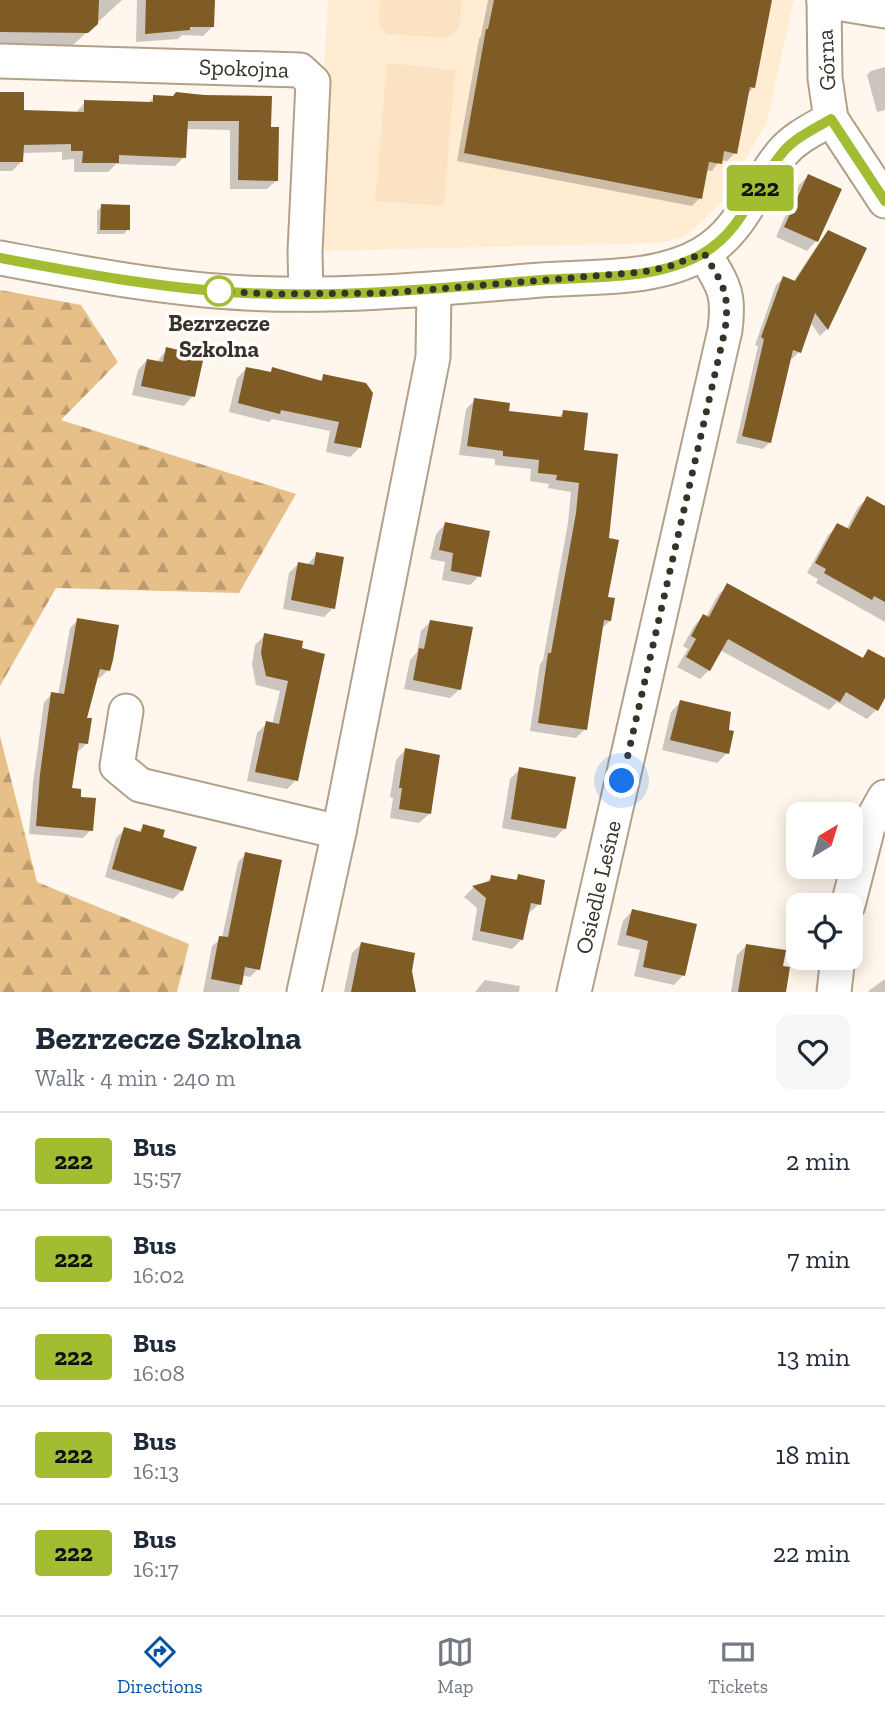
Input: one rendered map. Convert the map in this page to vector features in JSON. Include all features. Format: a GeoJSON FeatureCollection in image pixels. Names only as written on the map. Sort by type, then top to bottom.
{"type":"FeatureCollection","features":[{"type":"Feature","properties":{"kind":"street"},"geometry":{"type":"LineString","coordinates":[[824,0],[885,11]]}},
{"type":"Feature","properties":{"kind":"street","name":"Górna"},"geometry":{"type":"LineString","coordinates":[[824,0],[824,53],[831,119]]}},
{"type":"Feature","properties":{"kind":"street","name":"Spokojna"},"geometry":{"type":"LineString","coordinates":[[0,61],[300,70],[313,82],[305,252],[306,294]]}},
{"type":"Feature","properties":{"kind":"street"},"geometry":{"type":"LineString","coordinates":[[0,258],[106,278],[246,293],[387,293],[643,272],[668,267],[704,253],[740,219],[785,149],[831,119],[885,201]]}},
{"type":"Feature","properties":{"kind":"street","name":"Osiedle Leśne"},"geometry":{"type":"LineString","coordinates":[[573,992],[725,330],[727,297],[704,253]]}},
{"type":"Feature","properties":{"kind":"street"},"geometry":{"type":"LineString","coordinates":[[304,992],[340,832],[433,357],[434,289]]}},
{"type":"Feature","properties":{"kind":"street"},"geometry":{"type":"LineString","coordinates":[[126,711],[117,766],[140,785],[340,832]]}},
{"type":"Feature","properties":{"kind":"street"},"geometry":{"type":"LineString","coordinates":[[851,893],[868,827],[885,797]]}},
{"type":"Feature","properties":{"kind":"street"},"geometry":{"type":"LineString","coordinates":[[834,992],[837,970]]}},
{"type":"Feature","properties":{"kind":"shaded area"},"geometry":{"type":"Polygon","coordinates":[[[328,0],[794,0],[767,121],[722,201],[702,222],[681,238],[659,243],[313,251],[328,0]]]}},
{"type":"Feature","properties":{"kind":"shaded area"},"geometry":{"type":"Polygon","coordinates":[[[380,0],[462,0],[460,22],[456,31],[447,38],[387,34],[379,25],[380,0]]]}},
{"type":"Feature","properties":{"kind":"shaded area"},"geometry":{"type":"Polygon","coordinates":[[[387,63],[455,70],[444,206],[375,201],[387,63]]]}},
{"type":"Feature","properties":{"kind":"green space"},"geometry":{"type":"Polygon","coordinates":[[[0,290],[81,305],[118,362],[61,420],[296,494],[239,593],[56,588],[0,686],[0,290]]]}},
{"type":"Feature","properties":{"kind":"green space"},"geometry":{"type":"Polygon","coordinates":[[[0,736],[37,882],[189,944],[177,992],[0,992],[0,736]]]}},
{"type":"Feature","properties":{"kind":"building"},"geometry":{"type":"Polygon","coordinates":[[[0,0],[99,0],[98,24],[88,33],[0,32],[0,0]]]}},
{"type":"Feature","properties":{"kind":"building"},"geometry":{"type":"Polygon","coordinates":[[[146,0],[215,0],[214,27],[190,27],[190,30],[145,34],[146,0]]]}},
{"type":"Feature","properties":{"kind":"building"},"geometry":{"type":"Polygon","coordinates":[[[494,0],[772,0],[755,88],[750,87],[737,154],[724,151],[722,164],[709,162],[702,199],[464,153],[486,29],[494,0]]]}},
{"type":"Feature","properties":{"kind":"building"},"geometry":{"type":"Polygon","coordinates":[[[0,92],[24,92],[24,110],[84,112],[84,100],[153,102],[153,95],[173,96],[176,92],[272,96],[271,127],[279,127],[278,181],[238,180],[239,121],[188,121],[186,158],[119,155],[119,163],[82,163],[83,151],[71,151],[71,144],[24,145],[23,162],[0,162],[0,92]]]}},
{"type":"Feature","properties":{"kind":"building"},"geometry":{"type":"Polygon","coordinates":[[[808,174],[842,189],[818,242],[784,227],[808,174]]]}},
{"type":"Feature","properties":{"kind":"building"},"geometry":{"type":"Polygon","coordinates":[[[101,204],[130,205],[130,230],[100,230],[101,204]]]}},
{"type":"Feature","properties":{"kind":"building"},"geometry":{"type":"Polygon","coordinates":[[[828,230],[867,248],[828,330],[815,313],[801,353],[793,350],[771,443],[742,436],[764,339],[761,337],[783,276],[795,281],[828,230]]]}},
{"type":"Feature","properties":{"kind":"building"},"geometry":{"type":"Polygon","coordinates":[[[166,347],[204,356],[195,397],[141,386],[147,359],[163,362],[166,347]]]}},
{"type":"Feature","properties":{"kind":"building"},"geometry":{"type":"Polygon","coordinates":[[[246,367],[271,372],[272,367],[322,381],[323,374],[366,383],[373,393],[361,448],[334,443],[339,422],[281,410],[280,414],[238,403],[246,367]]]}},
{"type":"Feature","properties":{"kind":"building"},"geometry":{"type":"Polygon","coordinates":[[[474,398],[510,403],[509,411],[562,417],[563,410],[588,413],[584,450],[618,454],[609,538],[619,540],[608,597],[615,598],[611,621],[604,620],[587,730],[538,723],[579,483],[556,480],[557,475],[538,473],[539,460],[503,456],[503,451],[467,446],[474,398]]]}},
{"type":"Feature","properties":{"kind":"building"},"geometry":{"type":"Polygon","coordinates":[[[867,496],[885,506],[885,602],[874,596],[872,600],[824,573],[826,569],[815,563],[837,523],[849,529],[867,496]]]}},
{"type":"Feature","properties":{"kind":"building"},"geometry":{"type":"Polygon","coordinates":[[[445,522],[490,531],[481,577],[451,571],[453,553],[439,550],[445,522]]]}},
{"type":"Feature","properties":{"kind":"building"},"geometry":{"type":"Polygon","coordinates":[[[316,552],[344,557],[335,609],[291,600],[298,562],[314,565],[316,552]]]}},
{"type":"Feature","properties":{"kind":"building"},"geometry":{"type":"Polygon","coordinates":[[[727,583],[863,658],[868,649],[885,658],[885,698],[878,711],[846,692],[840,702],[728,639],[710,671],[686,657],[696,639],[691,636],[703,614],[709,617],[727,583]]]}},
{"type":"Feature","properties":{"kind":"building"},"geometry":{"type":"Polygon","coordinates":[[[77,618],[119,625],[110,671],[100,669],[87,718],[92,718],[88,744],[79,743],[72,788],[81,789],[81,797],[96,798],[93,831],[36,826],[51,692],[64,694],[77,618]]]}},
{"type":"Feature","properties":{"kind":"building"},"geometry":{"type":"Polygon","coordinates":[[[430,620],[473,627],[461,690],[413,680],[419,648],[424,649],[430,620]]]}},
{"type":"Feature","properties":{"kind":"building"},"geometry":{"type":"Polygon","coordinates":[[[264,633],[303,641],[302,648],[325,654],[298,781],[255,772],[266,721],[279,724],[288,681],[266,676],[261,653],[264,633]]]}},
{"type":"Feature","properties":{"kind":"building"},"geometry":{"type":"Polygon","coordinates":[[[680,700],[731,712],[729,730],[734,731],[729,754],[670,740],[680,700]]]}},
{"type":"Feature","properties":{"kind":"building"},"geometry":{"type":"Polygon","coordinates":[[[405,748],[440,755],[431,814],[399,809],[405,748]]]}},
{"type":"Feature","properties":{"kind":"building"},"geometry":{"type":"Polygon","coordinates":[[[519,767],[576,777],[566,829],[511,819],[519,767]]]}},
{"type":"Feature","properties":{"kind":"building"},"geometry":{"type":"Polygon","coordinates":[[[143,824],[165,830],[163,837],[197,847],[183,891],[112,869],[124,827],[141,832],[143,824]]]}},
{"type":"Feature","properties":{"kind":"building"},"geometry":{"type":"Polygon","coordinates":[[[245,852],[282,860],[260,970],[245,967],[242,985],[211,979],[219,936],[228,937],[245,852]]]}},
{"type":"Feature","properties":{"kind":"building"},"geometry":{"type":"Polygon","coordinates":[[[518,874],[545,880],[541,905],[531,903],[523,940],[480,931],[486,898],[472,886],[490,881],[491,875],[517,880],[518,874]]]}},
{"type":"Feature","properties":{"kind":"building"},"geometry":{"type":"Polygon","coordinates":[[[632,909],[697,924],[685,976],[643,967],[648,941],[626,935],[632,909]]]}},
{"type":"Feature","properties":{"kind":"building"},"geometry":{"type":"Polygon","coordinates":[[[361,942],[415,953],[412,971],[416,992],[351,992],[361,942]]]}},
{"type":"Feature","properties":{"kind":"building"},"geometry":{"type":"Polygon","coordinates":[[[746,944],[786,950],[783,966],[790,970],[786,992],[738,992],[746,944]]]}},
{"type":"Feature","properties":{"kind":"bus line","name":"222"},"geometry":{"type":"LineString","coordinates":[[0,258],[106,278],[224,292],[271,294],[387,293],[657,270],[704,253],[727,233],[748,208],[785,149],[831,119],[885,201]]}},
{"type":"Feature","properties":{"kind":"place","name":"Bezrzecze Szkolna"},"geometry":{"type":"Point","coordinates":[219,291]}},
{"type":"Feature","properties":{"kind":"route"},"geometry":{"type":"LineString","coordinates":[[219,291],[271,294],[387,293],[643,272],[668,267],[704,253],[727,297],[725,330],[622,781]]}}]}
